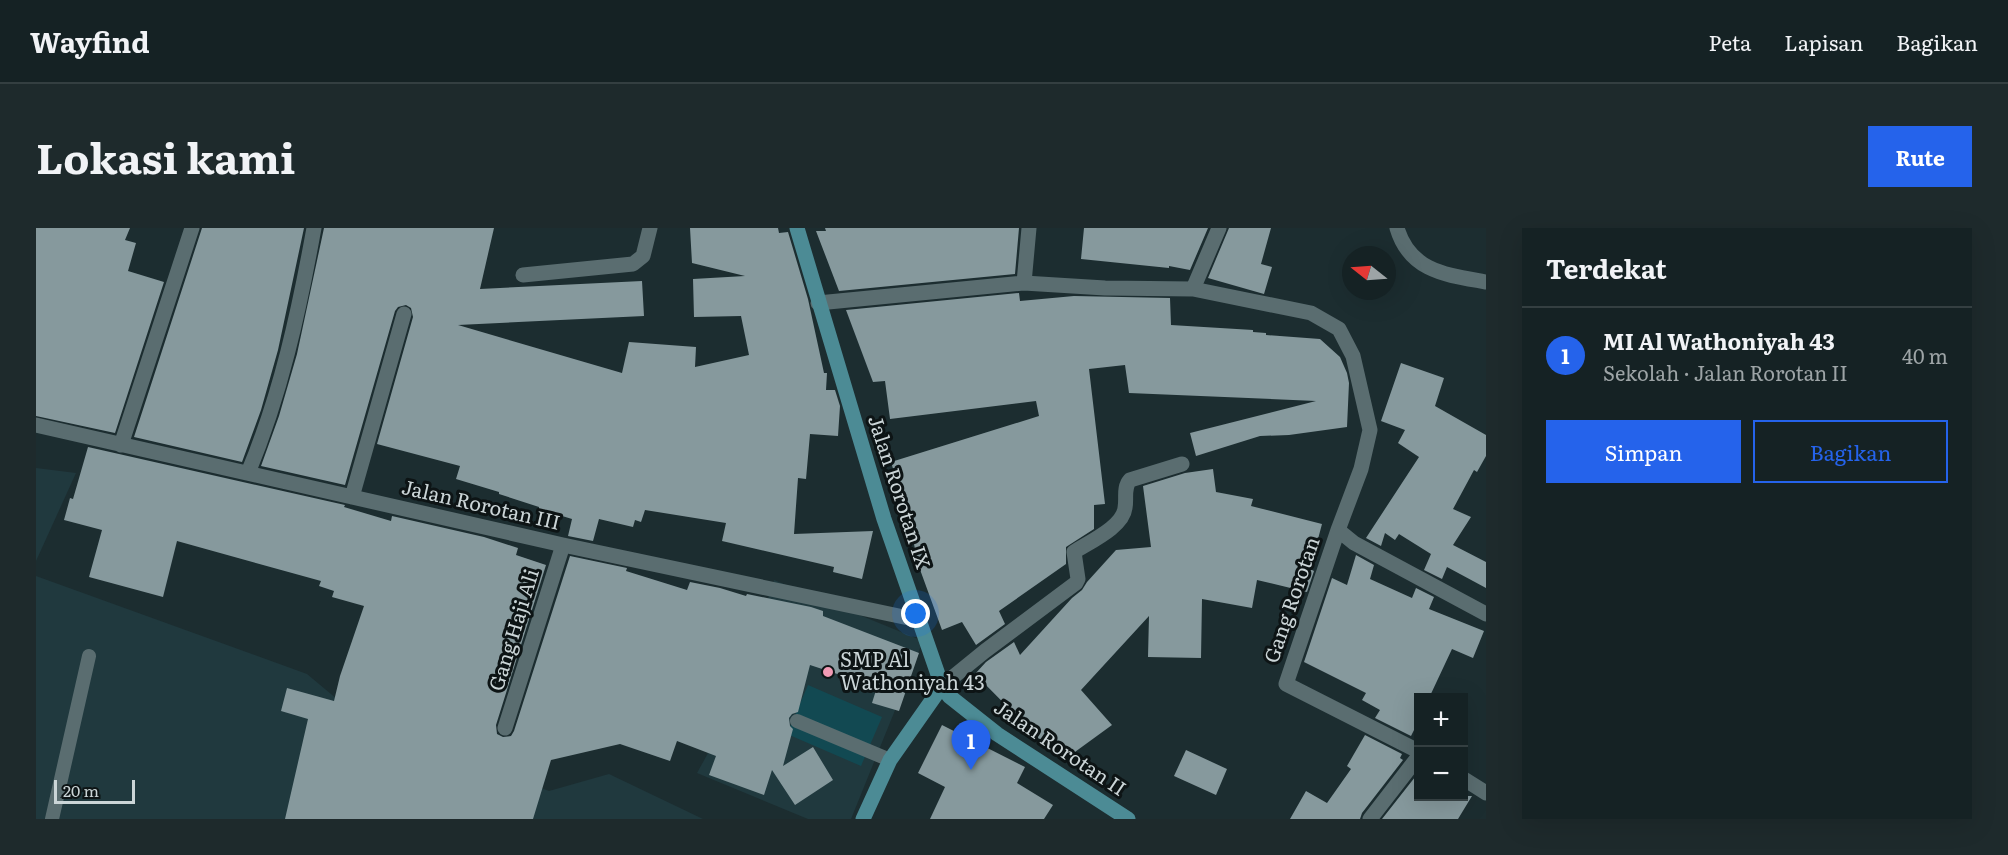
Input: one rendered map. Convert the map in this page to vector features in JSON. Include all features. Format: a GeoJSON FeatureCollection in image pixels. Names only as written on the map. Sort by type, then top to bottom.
{"type":"FeatureCollection","features":[{"type":"Feature","properties":{"kind":"street"},"geometry":{"type":"LineString","coordinates":[[121,445],[192,228]]}},
{"type":"Feature","properties":{"kind":"street"},"geometry":{"type":"LineString","coordinates":[[248,473],[265,432],[300,307],[314,228]]}},
{"type":"Feature","properties":{"kind":"street"},"geometry":{"type":"LineString","coordinates":[[523,275],[633,264],[641,259],[650,228]]}},
{"type":"Feature","properties":{"kind":"street","name":"Jalan Rorotan IX"},"geometry":{"type":"LineString","coordinates":[[797,228],[884,519],[942,686]]}},
{"type":"Feature","properties":{"kind":"street"},"geometry":{"type":"LineString","coordinates":[[1024,283],[1029,228]]}},
{"type":"Feature","properties":{"kind":"street"},"geometry":{"type":"LineString","coordinates":[[1193,290],[1219,228]]}},
{"type":"Feature","properties":{"kind":"street"},"geometry":{"type":"LineString","coordinates":[[1397,228],[1404,245],[1420,264],[1438,273],[1486,282]]}},
{"type":"Feature","properties":{"kind":"street","name":"Gang Rorotan"},"geometry":{"type":"LineString","coordinates":[[818,303],[1024,283],[1193,290],[1311,313],[1339,329],[1353,357],[1370,430],[1361,469],[1286,684],[1414,748]]}},
{"type":"Feature","properties":{"kind":"street"},"geometry":{"type":"LineString","coordinates":[[352,497],[404,314]]}},
{"type":"Feature","properties":{"kind":"street","name":"Jalan Rorotan III"},"geometry":{"type":"LineString","coordinates":[[36,425],[563,545],[918,620]]}},
{"type":"Feature","properties":{"kind":"street"},"geometry":{"type":"LineString","coordinates":[[863,819],[890,760],[942,686],[1076,583],[1078,579],[1074,552],[1115,526],[1121,519],[1125,510],[1126,487],[1130,480],[1182,464]]}},
{"type":"Feature","properties":{"kind":"street"},"geometry":{"type":"LineString","coordinates":[[1338,530],[1354,543],[1486,614]]}},
{"type":"Feature","properties":{"kind":"street","name":"Gang Haji Ali"},"geometry":{"type":"LineString","coordinates":[[505,728],[563,545]]}},
{"type":"Feature","properties":{"kind":"street","name":"Jalan Rorotan II"},"geometry":{"type":"LineString","coordinates":[[942,686],[949,696],[997,734],[1128,819]]}},
{"type":"Feature","properties":{"kind":"street"},"geometry":{"type":"LineString","coordinates":[[1370,819],[1414,764]]}},
{"type":"Feature","properties":{"kind":"street"},"geometry":{"type":"LineString","coordinates":[[1468,781],[1486,793]]}},
{"type":"Feature","properties":{"kind":"lane"},"geometry":{"type":"LineString","coordinates":[[52,819],[89,656]]}},
{"type":"Feature","properties":{"kind":"lane"},"geometry":{"type":"LineString","coordinates":[[797,721],[890,760]]}},
{"type":"Feature","properties":{"kind":"shaded area"},"geometry":{"type":"Polygon","coordinates":[[[36,468],[76,473],[36,561],[36,468]]]}},
{"type":"Feature","properties":{"kind":"shaded area"},"geometry":{"type":"Polygon","coordinates":[[[36,576],[307,674],[362,720],[549,791],[609,774],[703,819],[36,819],[36,576]]]}},
{"type":"Feature","properties":{"kind":"shaded area","name":"SMP Al Wathoniyah 43"},"geometry":{"type":"Polygon","coordinates":[[[774,580],[923,641],[851,819],[808,819],[697,773],[718,727],[735,703],[774,580]]]}},
{"type":"Feature","properties":{"kind":"shaded area"},"geometry":{"type":"Polygon","coordinates":[[[808,685],[882,717],[861,766],[787,734],[808,685]]]}},
{"type":"Feature","properties":{"kind":"building"},"geometry":{"type":"Polygon","coordinates":[[[36,228],[130,228],[125,240],[136,243],[128,271],[164,282],[115,433],[36,416],[36,228]]]}},
{"type":"Feature","properties":{"kind":"building"},"geometry":{"type":"Polygon","coordinates":[[[202,228],[304,228],[278,350],[261,410],[242,462],[134,437],[202,228]]]}},
{"type":"Feature","properties":{"kind":"building"},"geometry":{"type":"Polygon","coordinates":[[[324,228],[494,228],[480,289],[642,281],[644,316],[458,325],[622,373],[629,342],[696,347],[695,367],[749,355],[741,316],[694,317],[693,279],[745,276],[692,263],[690,228],[778,228],[779,233],[788,232],[808,299],[824,373],[827,373],[826,390],[835,390],[840,406],[838,436],[810,434],[806,479],[798,478],[794,534],[873,531],[862,579],[833,572],[834,567],[722,541],[726,523],[645,510],[641,522],[635,520],[633,527],[599,519],[593,541],[568,536],[572,519],[456,479],[460,466],[377,444],[413,317],[411,308],[406,305],[398,307],[395,311],[345,485],[261,466],[279,416],[297,354],[324,228]]]}},
{"type":"Feature","properties":{"kind":"building"},"geometry":{"type":"Polygon","coordinates":[[[825,228],[1019,228],[1015,274],[839,291],[816,231],[826,231],[825,228]]]}},
{"type":"Feature","properties":{"kind":"building"},"geometry":{"type":"Polygon","coordinates":[[[1084,228],[1208,228],[1190,270],[1169,266],[1169,268],[1081,259],[1084,228]]]}},
{"type":"Feature","properties":{"kind":"building"},"geometry":{"type":"Polygon","coordinates":[[[1229,228],[1271,228],[1261,264],[1272,267],[1264,294],[1208,278],[1229,228]]]}},
{"type":"Feature","properties":{"kind":"building"},"geometry":{"type":"Polygon","coordinates":[[[1019,293],[1020,301],[1074,296],[1170,298],[1171,325],[1253,330],[1253,332],[1266,333],[1266,335],[1320,339],[1340,357],[1347,373],[1349,383],[1347,427],[1289,435],[1260,436],[1196,456],[1190,433],[1316,401],[1129,393],[1125,365],[1089,369],[1105,504],[1094,505],[1094,529],[1066,547],[1066,564],[999,611],[1005,624],[976,645],[962,622],[942,630],[918,564],[911,529],[891,462],[1039,416],[1036,401],[890,419],[885,381],[873,382],[846,310],[1019,293]]]}},
{"type":"Feature","properties":{"kind":"building"},"geometry":{"type":"Polygon","coordinates":[[[1401,363],[1444,378],[1435,406],[1486,435],[1486,456],[1477,472],[1474,470],[1453,509],[1471,517],[1453,545],[1486,562],[1486,588],[1447,567],[1442,579],[1424,570],[1431,554],[1399,534],[1395,540],[1385,533],[1381,546],[1366,538],[1419,457],[1398,443],[1405,430],[1381,421],[1401,363]]]}},
{"type":"Feature","properties":{"kind":"building"},"geometry":{"type":"Polygon","coordinates":[[[88,447],[345,505],[344,507],[391,521],[392,516],[484,537],[518,548],[516,555],[546,565],[496,725],[497,734],[503,737],[511,736],[514,731],[570,556],[627,568],[626,571],[687,590],[690,582],[746,596],[747,594],[811,607],[823,611],[823,616],[919,653],[899,711],[872,703],[877,687],[810,665],[798,712],[789,718],[793,729],[783,766],[813,747],[833,780],[795,805],[772,770],[764,795],[709,775],[716,756],[677,741],[670,761],[620,744],[551,760],[533,819],[285,819],[308,719],[281,711],[287,688],[334,701],[340,676],[364,606],[332,597],[334,591],[319,586],[321,581],[177,541],[163,597],[89,577],[102,530],[64,520],[70,498],[73,499],[88,447]]]}},
{"type":"Feature","properties":{"kind":"building"},"geometry":{"type":"Polygon","coordinates":[[[1213,469],[1216,492],[1253,499],[1251,506],[1322,524],[1310,569],[1314,571],[1307,592],[1257,580],[1252,608],[1202,599],[1201,658],[1148,657],[1149,616],[1081,690],[1112,725],[1068,757],[1057,743],[1054,746],[1046,746],[975,674],[986,662],[1014,642],[1020,655],[1082,590],[1116,550],[1151,547],[1143,486],[1185,473],[1213,469]]]}},
{"type":"Feature","properties":{"kind":"building"},"geometry":{"type":"Polygon","coordinates":[[[1356,555],[1374,565],[1370,579],[1412,598],[1416,588],[1434,597],[1429,609],[1484,631],[1473,658],[1452,649],[1431,693],[1414,693],[1414,730],[1411,736],[1375,718],[1380,710],[1362,700],[1366,693],[1304,662],[1332,578],[1347,585],[1356,555]]]}},
{"type":"Feature","properties":{"kind":"building"},"geometry":{"type":"Polygon","coordinates":[[[942,725],[1025,767],[1017,783],[1053,805],[1044,819],[930,819],[945,787],[918,773],[942,725]]]}},
{"type":"Feature","properties":{"kind":"building"},"geometry":{"type":"Polygon","coordinates":[[[1365,735],[1402,754],[1400,758],[1403,760],[1362,813],[1360,819],[1290,819],[1306,791],[1327,803],[1351,769],[1347,766],[1365,735]]]}},
{"type":"Feature","properties":{"kind":"building"},"geometry":{"type":"Polygon","coordinates":[[[1186,750],[1227,769],[1216,795],[1174,776],[1186,750]]]}},
{"type":"Feature","properties":{"kind":"building"},"geometry":{"type":"Polygon","coordinates":[[[1414,778],[1414,801],[1468,801],[1468,796],[1472,796],[1458,819],[1382,819],[1414,778]]]}},
{"type":"Feature","properties":{"kind":"place","name":"SMP Al Wathoniyah 43"},"geometry":{"type":"Point","coordinates":[828,672]}},
{"type":"Feature","properties":{"kind":"place","name":"MI Al Wathoniyah 43"},"geometry":{"type":"Point","coordinates":[971,770]}}]}
